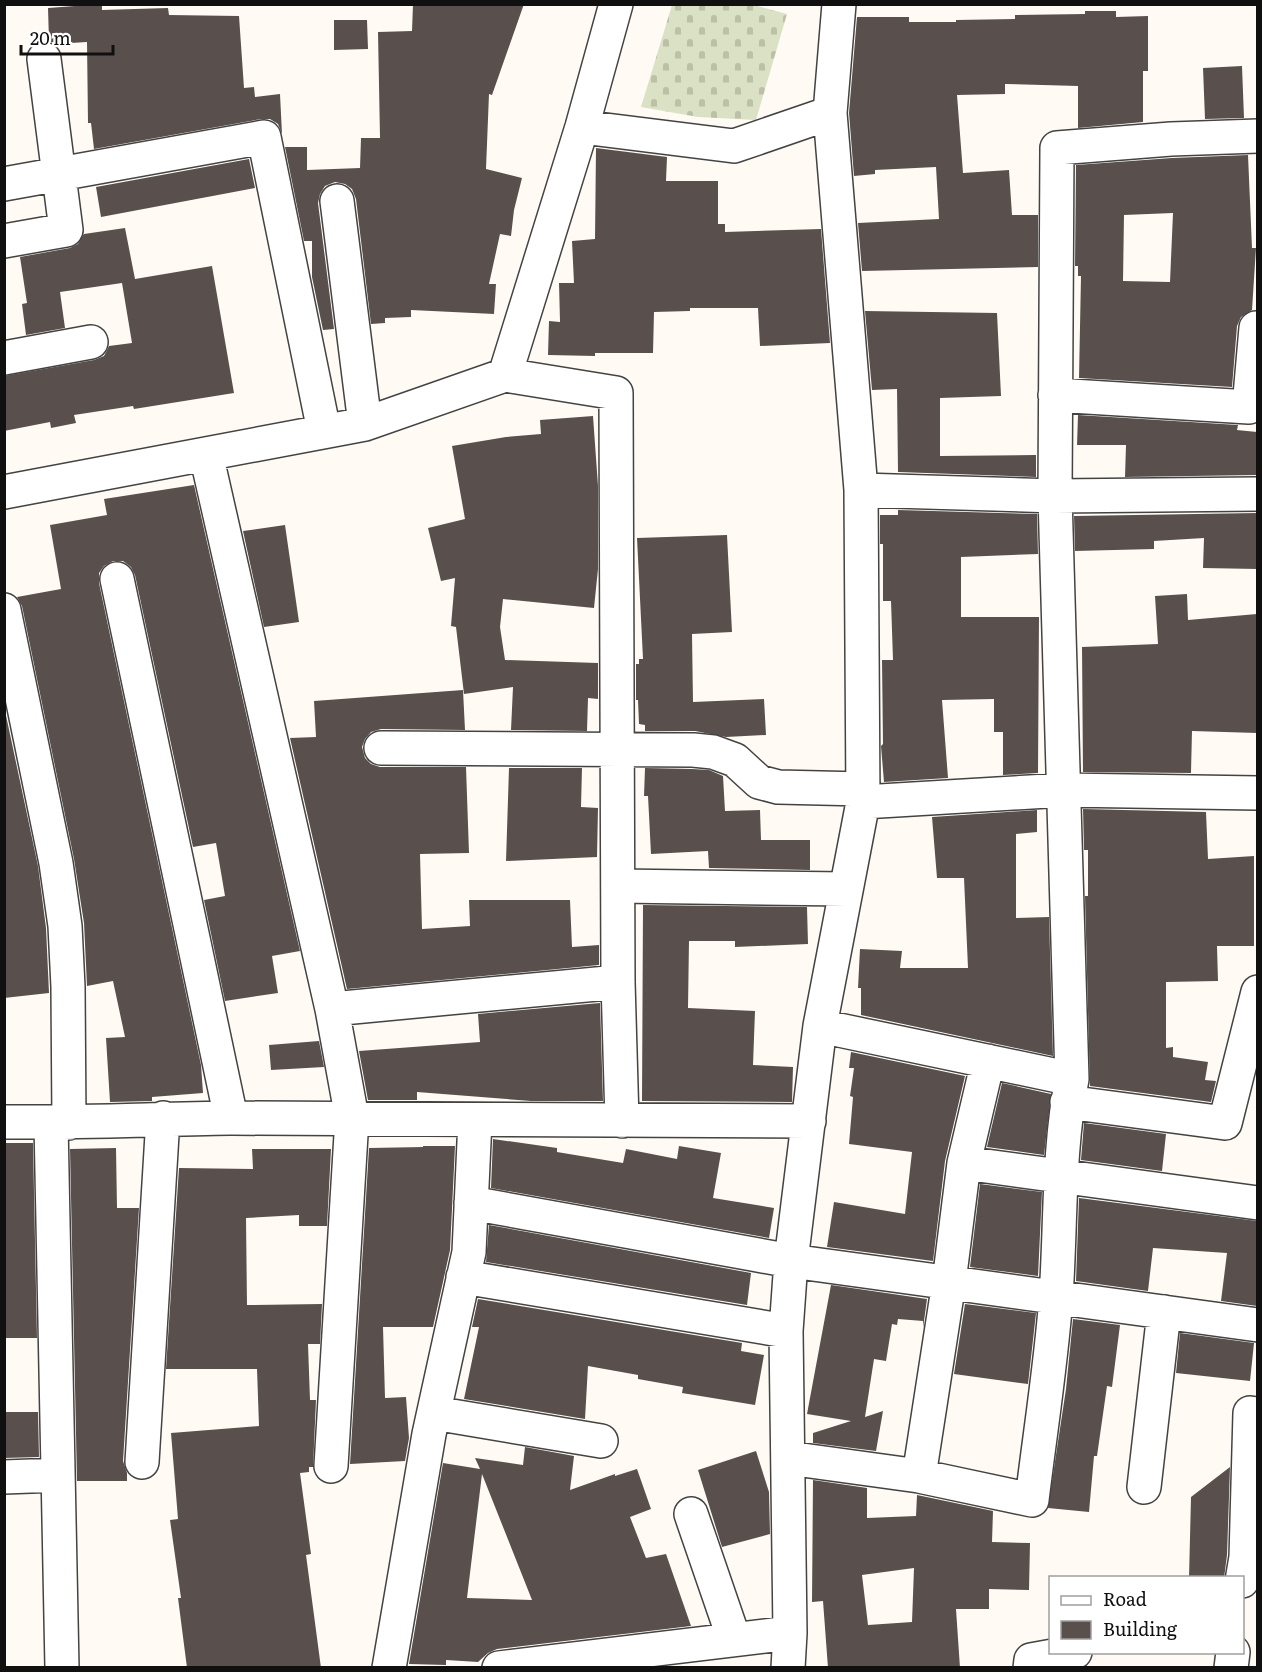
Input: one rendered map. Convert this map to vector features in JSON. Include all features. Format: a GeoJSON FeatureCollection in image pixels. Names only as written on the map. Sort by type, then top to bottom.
{"type":"FeatureCollection","features":[{"type":"Feature","properties":{"kind":"street"},"geometry":{"type":"LineString","coordinates":[[505,375],[582,127],[616,4]]}},
{"type":"Feature","properties":{"kind":"street"},"geometry":{"type":"LineString","coordinates":[[788,1668],[790,1633],[786,1331],[791,1260],[820,1026],[862,796],[861,490],[830,113],[839,4]]}},
{"type":"Feature","properties":{"kind":"street"},"geometry":{"type":"LineString","coordinates":[[4,241],[66,230],[44,59]]}},
{"type":"Feature","properties":{"kind":"street"},"geometry":{"type":"LineString","coordinates":[[582,127],[734,146],[830,113]]}},
{"type":"Feature","properties":{"kind":"street"},"geometry":{"type":"LineString","coordinates":[[788,1458],[919,1476],[1032,1500],[1056,1297],[1060,1177],[1069,1090],[1064,790],[1055,496],[1057,148],[1171,139],[1257,136]]}},
{"type":"Feature","properties":{"kind":"street"},"geometry":{"type":"LineString","coordinates":[[4,184],[264,137],[324,431]]}},
{"type":"Feature","properties":{"kind":"street"},"geometry":{"type":"LineString","coordinates":[[337,201],[364,424]]}},
{"type":"Feature","properties":{"kind":"street"},"geometry":{"type":"LineString","coordinates":[[1055,395],[1250,407],[1257,320]]}},
{"type":"Feature","properties":{"kind":"street"},"geometry":{"type":"LineString","coordinates":[[4,358],[91,342]]}},
{"type":"Feature","properties":{"kind":"street"},"geometry":{"type":"LineString","coordinates":[[4,492],[364,424],[505,375],[616,393],[618,982],[622,1121]]}},
{"type":"Feature","properties":{"kind":"street"},"geometry":{"type":"LineString","coordinates":[[206,454],[332,1009],[352,1118],[331,1466]]}},
{"type":"Feature","properties":{"kind":"street"},"geometry":{"type":"LineString","coordinates":[[861,490],[1055,496],[1257,494]]}},
{"type":"Feature","properties":{"kind":"street"},"geometry":{"type":"LineString","coordinates":[[117,579],[231,1118]]}},
{"type":"Feature","properties":{"kind":"street"},"geometry":{"type":"LineString","coordinates":[[4,610],[54,852],[65,926],[68,987],[60,1123],[58,1475],[62,1668]]}},
{"type":"Feature","properties":{"kind":"street"},"geometry":{"type":"LineString","coordinates":[[381,748],[617,749],[714,752],[735,760],[759,782],[778,787],[862,796],[1064,790],[1257,793]]}},
{"type":"Feature","properties":{"kind":"street"},"geometry":{"type":"LineString","coordinates":[[618,886],[846,889]]}},
{"type":"Feature","properties":{"kind":"street"},"geometry":{"type":"LineString","coordinates":[[332,1009],[618,982]]}},
{"type":"Feature","properties":{"kind":"street"},"geometry":{"type":"LineString","coordinates":[[820,1026],[988,1061],[1069,1090],[1225,1123],[1257,992]]}},
{"type":"Feature","properties":{"kind":"street"},"geometry":{"type":"LineString","coordinates":[[919,1476],[949,1282],[964,1163],[988,1061]]}},
{"type":"Feature","properties":{"kind":"street"},"geometry":{"type":"LineString","coordinates":[[142,1462],[163,1118]]}},
{"type":"Feature","properties":{"kind":"street"},"geometry":{"type":"LineString","coordinates":[[4,1122],[60,1123],[163,1118],[809,1121]]}},
{"type":"Feature","properties":{"kind":"street"},"geometry":{"type":"LineString","coordinates":[[389,1668],[434,1413],[469,1252],[475,1120]]}},
{"type":"Feature","properties":{"kind":"street"},"geometry":{"type":"LineString","coordinates":[[964,1163],[1257,1203]]}},
{"type":"Feature","properties":{"kind":"street"},"geometry":{"type":"LineString","coordinates":[[471,1203],[791,1260],[1257,1325]]}},
{"type":"Feature","properties":{"kind":"street"},"geometry":{"type":"LineString","coordinates":[[463,1277],[786,1331]]}},
{"type":"Feature","properties":{"kind":"street"},"geometry":{"type":"LineString","coordinates":[[1144,1487],[1164,1312]]}},
{"type":"Feature","properties":{"kind":"street"},"geometry":{"type":"LineString","coordinates":[[434,1413],[601,1441]]}},
{"type":"Feature","properties":{"kind":"street"},"geometry":{"type":"LineString","coordinates":[[1249,1565],[1250,1413],[1257,1414]]}},
{"type":"Feature","properties":{"kind":"street"},"geometry":{"type":"LineString","coordinates":[[4,1477],[58,1475]]}},
{"type":"Feature","properties":{"kind":"street"},"geometry":{"type":"LineString","coordinates":[[691,1514],[734,1640]]}},
{"type":"Feature","properties":{"kind":"street"},"geometry":{"type":"LineString","coordinates":[[499,1668],[790,1633]]}},
{"type":"Feature","properties":{"kind":"street"},"geometry":{"type":"LineString","coordinates":[[1022,1665],[1071,1654]]}},
{"type":"Feature","properties":{"kind":"green space"},"geometry":{"type":"Polygon","coordinates":[[[672,5],[754,5],[787,14],[756,120],[698,117],[641,107],[672,5]]]}},
{"type":"Feature","properties":{"kind":"building"},"geometry":{"type":"Polygon","coordinates":[[[102,4],[102,10],[168,8],[169,15],[239,16],[244,88],[254,87],[255,97],[280,94],[282,134],[278,124],[270,119],[261,119],[94,149],[91,123],[88,123],[87,42],[55,44],[49,41],[48,8],[102,4]]]}},
{"type":"Feature","properties":{"kind":"building"},"geometry":{"type":"Polygon","coordinates":[[[413,4],[524,4],[492,95],[489,94],[486,169],[522,178],[514,210],[511,236],[500,234],[489,284],[496,284],[494,314],[411,310],[411,317],[385,318],[385,323],[371,324],[356,199],[352,189],[345,184],[335,182],[325,186],[318,203],[334,329],[323,330],[312,277],[312,241],[304,241],[285,147],[307,147],[307,170],[360,168],[361,138],[380,138],[378,32],[412,31],[413,4]]]}},
{"type":"Feature","properties":{"kind":"building"},"geometry":{"type":"Polygon","coordinates":[[[1085,11],[1116,11],[1116,17],[1148,16],[1148,71],[1143,71],[1143,122],[1078,128],[1078,86],[1005,84],[1005,94],[957,95],[963,173],[1009,170],[1012,215],[1038,215],[1038,267],[862,271],[858,223],[939,219],[936,167],[875,170],[875,174],[854,176],[849,113],[857,17],[909,17],[909,22],[956,22],[956,20],[1015,19],[1015,15],[1085,14],[1085,11]]]}},
{"type":"Feature","properties":{"kind":"building"},"geometry":{"type":"Polygon","coordinates":[[[334,20],[367,20],[368,49],[334,50],[334,20]]]}},
{"type":"Feature","properties":{"kind":"building"},"geometry":{"type":"Polygon","coordinates":[[[1242,66],[1244,118],[1205,119],[1203,68],[1242,66]]]}},
{"type":"Feature","properties":{"kind":"building"},"geometry":{"type":"Polygon","coordinates":[[[596,148],[667,157],[666,181],[718,181],[718,224],[725,224],[725,232],[821,229],[830,343],[760,346],[758,308],[690,308],[690,311],[654,312],[653,353],[595,353],[595,356],[548,355],[549,321],[560,322],[559,283],[574,283],[572,241],[595,239],[596,148]]]}},
{"type":"Feature","properties":{"kind":"building"},"geometry":{"type":"Polygon","coordinates":[[[1248,155],[1252,248],[1256,248],[1252,310],[1241,317],[1237,326],[1232,387],[1079,378],[1081,276],[1078,276],[1078,266],[1075,266],[1076,165],[1248,155]],[[1173,213],[1124,215],[1123,281],[1170,282],[1173,213]]]}},
{"type":"Feature","properties":{"kind":"building"},"geometry":{"type":"Polygon","coordinates":[[[249,159],[255,188],[101,217],[96,187],[249,159]]]}},
{"type":"Feature","properties":{"kind":"building"},"geometry":{"type":"Polygon","coordinates":[[[125,228],[135,279],[212,266],[234,393],[134,409],[133,406],[74,415],[76,423],[51,428],[50,422],[4,431],[4,376],[94,360],[104,356],[109,346],[132,343],[122,283],[60,292],[65,328],[26,335],[22,304],[27,303],[20,257],[70,248],[78,244],[84,234],[125,228]]]}},
{"type":"Feature","properties":{"kind":"building"},"geometry":{"type":"Polygon","coordinates":[[[865,311],[997,313],[1001,396],[940,398],[940,456],[1036,455],[1036,477],[898,472],[897,389],[872,390],[865,311]]]}},
{"type":"Feature","properties":{"kind":"building"},"geometry":{"type":"Polygon","coordinates":[[[1078,415],[1238,425],[1237,430],[1257,432],[1257,475],[1125,477],[1126,445],[1077,445],[1078,415]]]}},
{"type":"Feature","properties":{"kind":"building"},"geometry":{"type":"Polygon","coordinates":[[[593,416],[598,486],[598,569],[594,608],[503,599],[500,627],[505,660],[598,663],[598,699],[588,698],[587,731],[511,730],[513,687],[464,694],[456,627],[451,626],[455,578],[441,581],[428,528],[465,519],[452,446],[541,434],[540,420],[593,416]]]}},
{"type":"Feature","properties":{"kind":"building"},"geometry":{"type":"Polygon","coordinates":[[[194,485],[300,951],[272,956],[278,993],[225,1001],[204,900],[225,896],[216,843],[193,847],[135,575],[131,567],[123,561],[113,561],[104,566],[99,573],[99,583],[201,1065],[203,1093],[152,1097],[152,1101],[110,1102],[106,1038],[125,1037],[113,981],[87,986],[84,923],[74,859],[22,606],[17,597],[61,589],[50,525],[107,515],[104,499],[194,485]]]}},
{"type":"Feature","properties":{"kind":"building"},"geometry":{"type":"Polygon","coordinates":[[[898,510],[1037,514],[1038,554],[961,557],[961,617],[1039,617],[1038,773],[1003,775],[1003,732],[994,732],[994,699],[942,700],[948,778],[884,782],[881,746],[883,744],[882,660],[893,660],[891,601],[883,601],[883,544],[880,544],[880,515],[898,515],[898,510]]]}},
{"type":"Feature","properties":{"kind":"building"},"geometry":{"type":"Polygon","coordinates":[[[1257,513],[1257,569],[1203,568],[1204,538],[1154,541],[1154,549],[1075,551],[1074,516],[1257,513]]]}},
{"type":"Feature","properties":{"kind":"building"},"geometry":{"type":"Polygon","coordinates":[[[285,525],[299,622],[264,627],[243,531],[285,525]]]}},
{"type":"Feature","properties":{"kind":"building"},"geometry":{"type":"Polygon","coordinates":[[[727,535],[732,632],[692,634],[693,702],[764,699],[766,735],[726,737],[695,731],[645,731],[645,725],[639,724],[638,700],[636,700],[636,664],[639,664],[639,659],[643,659],[637,538],[727,535]]]}},
{"type":"Feature","properties":{"kind":"building"},"geometry":{"type":"Polygon","coordinates":[[[1187,594],[1188,620],[1257,614],[1257,733],[1192,731],[1191,773],[1083,772],[1082,647],[1158,644],[1155,596],[1187,594]]]}},
{"type":"Feature","properties":{"kind":"building"},"geometry":{"type":"Polygon","coordinates":[[[463,690],[465,730],[381,729],[371,732],[362,747],[365,758],[371,764],[380,767],[466,767],[469,853],[420,854],[422,929],[470,926],[469,900],[570,900],[572,947],[599,945],[599,965],[347,989],[290,738],[316,737],[314,701],[463,690]]]}},
{"type":"Feature","properties":{"kind":"building"},"geometry":{"type":"Polygon","coordinates":[[[4,706],[38,866],[46,928],[49,993],[4,998],[4,706]]]}},
{"type":"Feature","properties":{"kind":"building"},"geometry":{"type":"Polygon","coordinates":[[[509,768],[582,768],[581,807],[598,808],[597,857],[506,861],[509,768]]]}},
{"type":"Feature","properties":{"kind":"building"},"geometry":{"type":"Polygon","coordinates":[[[645,768],[709,770],[723,776],[725,811],[760,810],[761,840],[810,840],[810,870],[709,868],[708,851],[651,854],[648,796],[644,796],[645,768]]]}},
{"type":"Feature","properties":{"kind":"building"},"geometry":{"type":"Polygon","coordinates":[[[1083,809],[1206,812],[1208,859],[1254,856],[1254,946],[1217,946],[1218,981],[1166,982],[1166,1048],[1173,1047],[1173,1057],[1208,1062],[1205,1080],[1216,1081],[1211,1102],[1090,1086],[1085,896],[1088,896],[1088,850],[1084,850],[1083,809]]]}},
{"type":"Feature","properties":{"kind":"building"},"geometry":{"type":"Polygon","coordinates":[[[1037,810],[1037,832],[1016,834],[1016,918],[1049,917],[1053,1056],[861,1015],[861,988],[858,988],[860,949],[902,951],[900,968],[968,968],[964,878],[937,878],[932,817],[1037,810]]]}},
{"type":"Feature","properties":{"kind":"building"},"geometry":{"type":"Polygon","coordinates":[[[643,905],[807,907],[808,944],[735,947],[735,941],[689,941],[688,1008],[755,1011],[753,1065],[793,1067],[792,1102],[642,1101],[643,905]]]}},
{"type":"Feature","properties":{"kind":"building"},"geometry":{"type":"Polygon","coordinates":[[[600,1003],[603,1101],[531,1101],[417,1092],[417,1100],[368,1100],[359,1051],[480,1042],[478,1014],[600,1003]]]}},
{"type":"Feature","properties":{"kind":"building"},"geometry":{"type":"Polygon","coordinates":[[[319,1041],[324,1067],[271,1070],[269,1045],[319,1041]]]}},
{"type":"Feature","properties":{"kind":"building"},"geometry":{"type":"Polygon","coordinates":[[[851,1052],[965,1076],[945,1161],[933,1261],[827,1247],[834,1202],[905,1214],[912,1152],[849,1144],[853,1097],[850,1096],[854,1068],[849,1068],[851,1052]]]}},
{"type":"Feature","properties":{"kind":"building"},"geometry":{"type":"Polygon","coordinates":[[[1002,1083],[1051,1094],[1044,1155],[987,1147],[1002,1083]]]}},
{"type":"Feature","properties":{"kind":"building"},"geometry":{"type":"Polygon","coordinates":[[[1084,1123],[1166,1134],[1162,1171],[1081,1160],[1084,1123]]]}},
{"type":"Feature","properties":{"kind":"building"},"geometry":{"type":"Polygon","coordinates":[[[493,1139],[557,1148],[557,1152],[623,1163],[626,1149],[677,1159],[679,1146],[721,1153],[713,1198],[774,1208],[769,1238],[491,1188],[493,1139]]]}},
{"type":"Feature","properties":{"kind":"building"},"geometry":{"type":"Polygon","coordinates":[[[4,1143],[33,1143],[37,1338],[4,1338],[4,1143]]]}},
{"type":"Feature","properties":{"kind":"building"},"geometry":{"type":"Polygon","coordinates":[[[455,1146],[450,1250],[433,1327],[383,1327],[385,1398],[406,1397],[409,1438],[405,1461],[350,1464],[369,1148],[455,1146]]]}},
{"type":"Feature","properties":{"kind":"building"},"geometry":{"type":"Polygon","coordinates":[[[116,1148],[117,1208],[139,1208],[123,1461],[127,1481],[77,1481],[70,1149],[116,1148]]]}},
{"type":"Feature","properties":{"kind":"building"},"geometry":{"type":"Polygon","coordinates":[[[252,1149],[331,1149],[327,1226],[299,1226],[299,1215],[246,1218],[247,1305],[322,1304],[320,1344],[308,1344],[310,1400],[316,1400],[313,1467],[309,1467],[309,1472],[300,1473],[311,1554],[306,1555],[321,1668],[187,1668],[178,1598],[181,1598],[170,1520],[178,1519],[171,1433],[259,1426],[257,1369],[166,1369],[179,1168],[253,1169],[252,1149]]]}},
{"type":"Feature","properties":{"kind":"building"},"geometry":{"type":"Polygon","coordinates":[[[980,1184],[1042,1192],[1038,1276],[970,1267],[980,1184]]]}},
{"type":"Feature","properties":{"kind":"building"},"geometry":{"type":"Polygon","coordinates":[[[1079,1198],[1257,1221],[1257,1306],[1221,1301],[1227,1253],[1153,1248],[1148,1291],[1076,1281],[1079,1198]]]}},
{"type":"Feature","properties":{"kind":"building"},"geometry":{"type":"Polygon","coordinates":[[[489,1225],[751,1273],[747,1305],[486,1262],[489,1225]]]}},
{"type":"Feature","properties":{"kind":"building"},"geometry":{"type":"Polygon","coordinates":[[[831,1285],[927,1299],[923,1328],[923,1321],[898,1319],[897,1325],[892,1324],[886,1361],[874,1359],[865,1417],[883,1411],[876,1451],[813,1443],[813,1433],[851,1421],[807,1414],[831,1285]]]}},
{"type":"Feature","properties":{"kind":"building"},"geometry":{"type":"Polygon","coordinates":[[[478,1299],[742,1343],[741,1351],[764,1355],[755,1405],[682,1393],[683,1387],[638,1379],[638,1375],[588,1366],[585,1419],[464,1399],[479,1327],[472,1327],[478,1299]]]}},
{"type":"Feature","properties":{"kind":"building"},"geometry":{"type":"Polygon","coordinates":[[[965,1304],[1036,1313],[1028,1384],[954,1374],[965,1304]]]}},
{"type":"Feature","properties":{"kind":"building"},"geometry":{"type":"Polygon","coordinates":[[[1073,1319],[1120,1325],[1112,1387],[1107,1386],[1097,1456],[1094,1456],[1089,1512],[1048,1508],[1066,1389],[1073,1319]]]}},
{"type":"Feature","properties":{"kind":"building"},"geometry":{"type":"Polygon","coordinates":[[[1180,1333],[1254,1343],[1250,1381],[1176,1373],[1180,1333]]]}},
{"type":"Feature","properties":{"kind":"building"},"geometry":{"type":"Polygon","coordinates":[[[4,1412],[38,1412],[39,1457],[4,1458],[4,1412]]]}},
{"type":"Feature","properties":{"kind":"building"},"geometry":{"type":"Polygon","coordinates":[[[525,1447],[574,1456],[570,1490],[615,1474],[615,1476],[637,1469],[651,1509],[630,1517],[646,1558],[666,1554],[691,1626],[497,1649],[478,1662],[446,1660],[446,1665],[409,1664],[443,1463],[480,1469],[475,1458],[523,1465],[525,1447]],[[482,1474],[467,1598],[532,1600],[482,1474]]]}},
{"type":"Feature","properties":{"kind":"building"},"geometry":{"type":"Polygon","coordinates":[[[756,1451],[769,1492],[770,1534],[722,1547],[698,1470],[756,1451]]]}},
{"type":"Feature","properties":{"kind":"building"},"geometry":{"type":"Polygon","coordinates":[[[1230,1467],[1224,1576],[1189,1576],[1191,1497],[1230,1467]]]}},
{"type":"Feature","properties":{"kind":"building"},"geometry":{"type":"Polygon","coordinates":[[[813,1480],[867,1488],[867,1518],[916,1516],[917,1495],[993,1511],[992,1542],[1030,1543],[1029,1590],[989,1589],[989,1609],[956,1609],[960,1668],[828,1668],[823,1601],[812,1602],[813,1480]],[[914,1568],[862,1575],[868,1625],[912,1622],[914,1568]]]}}]}
